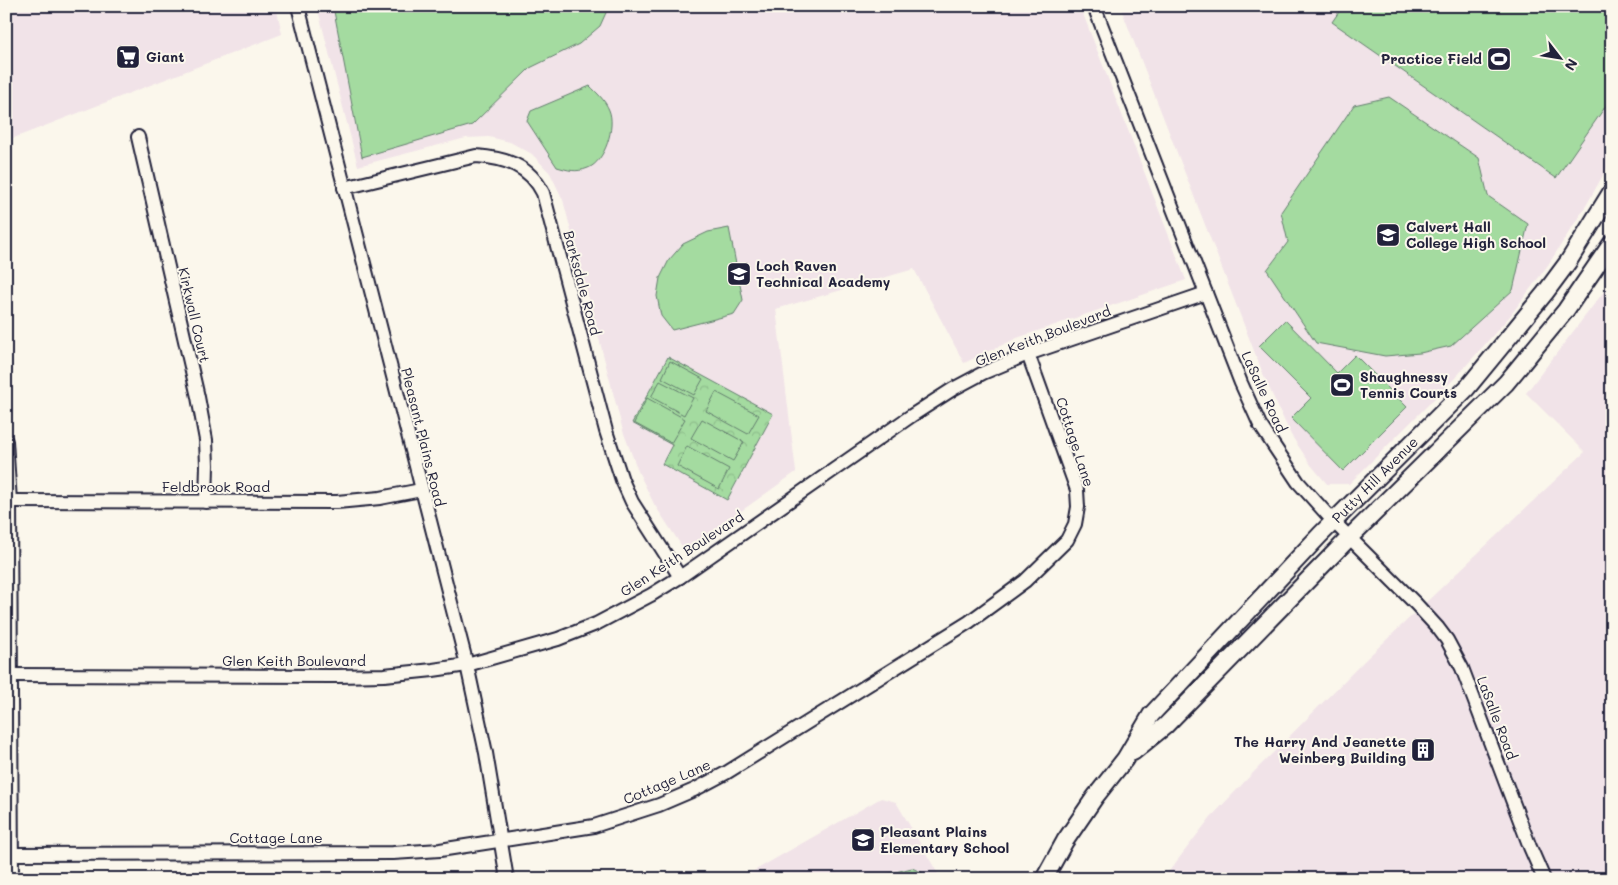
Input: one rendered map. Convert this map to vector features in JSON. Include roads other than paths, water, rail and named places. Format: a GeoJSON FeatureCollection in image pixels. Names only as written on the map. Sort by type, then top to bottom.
{"type":"FeatureCollection","features":[{"type":"Feature","properties":{"kind":"street","name":"Pleasant Plains Road"},"geometry":{"type":"LineString","coordinates":[[298,6],[467,665],[486,752],[507,879]]}},
{"type":"Feature","properties":{"kind":"street","name":"LaSalle Road"},"geometry":{"type":"LineString","coordinates":[[1094,6],[1241,383],[1260,425],[1298,482],[1334,522],[1416,604],[1447,640],[1462,668],[1530,848],[1544,879]]}},
{"type":"Feature","properties":{"kind":"street","name":"Kirkwall Court"},"geometry":{"type":"LineString","coordinates":[[138,137],[202,416],[206,440],[206,502]]}},
{"type":"Feature","properties":{"kind":"street","name":"Barksdale Road"},"geometry":{"type":"LineString","coordinates":[[344,188],[476,156],[509,161],[531,175],[538,183],[543,193],[606,431],[622,480],[632,502],[680,576]]}},
{"type":"Feature","properties":{"kind":"street","name":"Putty Hill Avenue"},"geometry":{"type":"LineString","coordinates":[[1044,879],[1079,819],[1125,759],[1151,715],[1334,522],[1467,388],[1568,262],[1612,191]]}},
{"type":"Feature","properties":{"kind":"street","name":"Putty Hill Avenue"},"geometry":{"type":"LineString","coordinates":[[1125,759],[1165,726],[1350,537],[1506,383],[1566,310],[1612,243]]}},
{"type":"Feature","properties":{"kind":"street","name":"Glen Keith Boulevard"},"geometry":{"type":"LineString","coordinates":[[9,675],[337,676],[394,674],[467,665],[530,648],[576,632],[652,595],[911,416],[953,389],[983,373],[1028,354],[1206,293]]}},
{"type":"Feature","properties":{"kind":"street","name":"Cottage Lane"},"geometry":{"type":"LineString","coordinates":[[12,854],[393,853],[440,850],[594,826],[660,805],[694,790],[726,773],[969,622],[1025,581],[1067,540],[1075,524],[1078,507],[1077,490],[1028,354]]}},
{"type":"Feature","properties":{"kind":"street"},"geometry":{"type":"LineString","coordinates":[[6,441],[10,501],[9,675],[12,879]]}},
{"type":"Feature","properties":{"kind":"street","name":"Feldbrook Road"},"geometry":{"type":"LineString","coordinates":[[10,501],[337,502],[380,498],[421,490]]}},
{"type":"Feature","properties":{"kind":"place","name":"Giant"},"geometry":{"type":"Point","coordinates":[128,57]}},
{"type":"Feature","properties":{"kind":"place","name":"Practice Field"},"geometry":{"type":"Point","coordinates":[1499,59]}},
{"type":"Feature","properties":{"kind":"place","name":"Calvert Hall College High School"},"geometry":{"type":"Point","coordinates":[1388,235]}},
{"type":"Feature","properties":{"kind":"place","name":"Loch Raven Technical Academy"},"geometry":{"type":"Point","coordinates":[739,274]}},
{"type":"Feature","properties":{"kind":"place","name":"Shaughnessy Tennis Courts"},"geometry":{"type":"Point","coordinates":[1342,385]}},
{"type":"Feature","properties":{"kind":"place","name":"The Harry And Jeanette Weinberg Building"},"geometry":{"type":"Point","coordinates":[1423,750]}},
{"type":"Feature","properties":{"kind":"place","name":"Pleasant Plains Elementary School"},"geometry":{"type":"Point","coordinates":[863,840]}}]}
